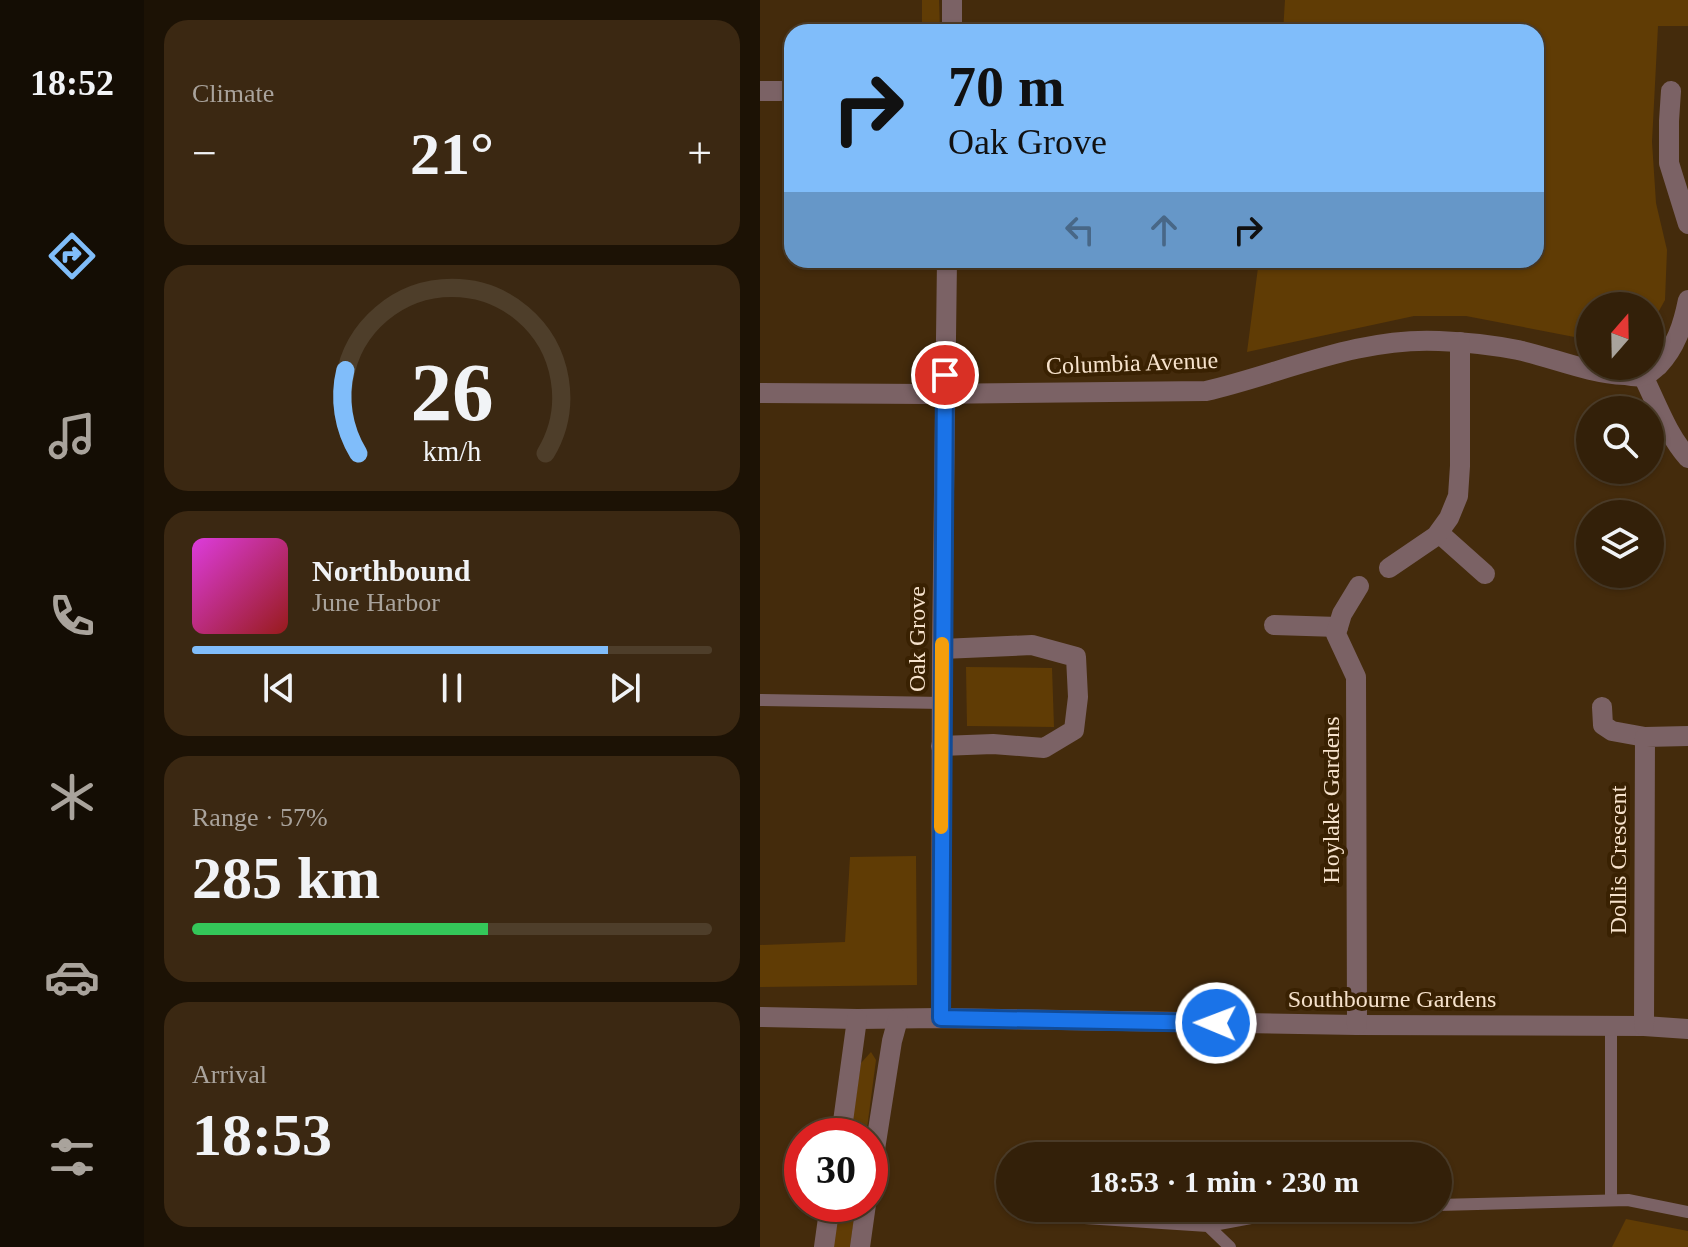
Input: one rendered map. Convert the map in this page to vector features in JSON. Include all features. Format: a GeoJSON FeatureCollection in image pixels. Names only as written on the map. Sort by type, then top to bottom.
{"type":"FeatureCollection","features":[{"type":"Feature","properties":{"kind":"street"},"geometry":{"type":"LineString","coordinates":[[952,0],[952,24]]}},
{"type":"Feature","properties":{"kind":"street"},"geometry":{"type":"LineString","coordinates":[[760,91],[784,91]]}},
{"type":"Feature","properties":{"kind":"street"},"geometry":{"type":"LineString","coordinates":[[1671,91],[1669,163],[1688,224]]}},
{"type":"Feature","properties":{"kind":"street","name":"Oak Grove"},"geometry":{"type":"LineString","coordinates":[[941,1018],[947,268]]}},
{"type":"Feature","properties":{"kind":"street"},"geometry":{"type":"LineString","coordinates":[[1664,358],[1674,346],[1688,300]]}},
{"type":"Feature","properties":{"kind":"street","name":"Columbia Avenue"},"geometry":{"type":"LineString","coordinates":[[760,393],[1206,391],[1329,355],[1402,342],[1460,342],[1518,350],[1576,366]]}},
{"type":"Feature","properties":{"kind":"street"},"geometry":{"type":"LineString","coordinates":[[1389,568],[1439,533],[1458,496],[1460,342]]}},
{"type":"Feature","properties":{"kind":"street"},"geometry":{"type":"LineString","coordinates":[[1645,380],[1664,423],[1688,458]]}},
{"type":"Feature","properties":{"kind":"street"},"geometry":{"type":"LineString","coordinates":[[1439,533],[1485,574]]}},
{"type":"Feature","properties":{"kind":"street"},"geometry":{"type":"LineString","coordinates":[[1274,625],[1338,627],[1359,586]]}},
{"type":"Feature","properties":{"kind":"street","name":"Hoylake Gardens"},"geometry":{"type":"LineString","coordinates":[[1338,627],[1336,634],[1356,677],[1357,1025]]}},
{"type":"Feature","properties":{"kind":"street"},"geometry":{"type":"LineString","coordinates":[[941,746],[993,744],[1044,748],[1074,730],[1078,697],[1076,657],[1032,645],[942,649]]}},
{"type":"Feature","properties":{"kind":"street"},"geometry":{"type":"LineString","coordinates":[[1602,707],[1603,725],[1612,731],[1645,737],[1688,736]]}},
{"type":"Feature","properties":{"kind":"street","name":"Dollis Crescent"},"geometry":{"type":"LineString","coordinates":[[1644,1026],[1645,737]]}},
{"type":"Feature","properties":{"kind":"street","name":"Southbourne Gardens"},"geometry":{"type":"LineString","coordinates":[[760,1017],[1644,1026],[1688,1029]]}},
{"type":"Feature","properties":{"kind":"street"},"geometry":{"type":"LineString","coordinates":[[843,1118],[857,1019]]}},
{"type":"Feature","properties":{"kind":"street"},"geometry":{"type":"LineString","coordinates":[[880,1118],[898,1019]]}},
{"type":"Feature","properties":{"kind":"street"},"geometry":{"type":"LineString","coordinates":[[824,1247],[827,1222]]}},
{"type":"Feature","properties":{"kind":"street"},"geometry":{"type":"LineString","coordinates":[[860,1247],[863,1222]]}},
{"type":"Feature","properties":{"kind":"lane"},"geometry":{"type":"LineString","coordinates":[[760,700],[943,703]]}},
{"type":"Feature","properties":{"kind":"lane"},"geometry":{"type":"LineString","coordinates":[[1611,1026],[1611,1200]]}},
{"type":"Feature","properties":{"kind":"lane"},"geometry":{"type":"LineString","coordinates":[[1452,1205],[1628,1200],[1688,1212]]}},
{"type":"Feature","properties":{"kind":"lane"},"geometry":{"type":"LineString","coordinates":[[1146,1222],[1208,1226],[1230,1222]]}},
{"type":"Feature","properties":{"kind":"lane"},"geometry":{"type":"LineString","coordinates":[[1208,1226],[1230,1247]]}},
{"type":"Feature","properties":{"kind":"shaded area"},"geometry":{"type":"Polygon","coordinates":[[[922,0],[939,0],[940,24],[922,24],[922,0]]]}},
{"type":"Feature","properties":{"kind":"shaded area"},"geometry":{"type":"Polygon","coordinates":[[[1285,0],[1688,0],[1688,26],[1658,26],[1652,142],[1656,203],[1667,250],[1664,302],[1664,292],[1576,292],[1576,337],[1466,316],[1414,316],[1247,352],[1258,268],[1544,268],[1544,24],[1284,24],[1285,0]]]}},
{"type":"Feature","properties":{"kind":"shaded area"},"geometry":{"type":"Polygon","coordinates":[[[966,667],[1052,668],[1054,727],[967,726],[966,667]]]}},
{"type":"Feature","properties":{"kind":"shaded area"},"geometry":{"type":"Polygon","coordinates":[[[916,856],[917,985],[760,987],[760,945],[845,942],[850,857],[916,856]]]}},
{"type":"Feature","properties":{"kind":"shaded area"},"geometry":{"type":"Polygon","coordinates":[[[871,1052],[876,1060],[868,1118],[853,1118],[861,1063],[871,1052]]]}},
{"type":"Feature","properties":{"kind":"shaded area"},"geometry":{"type":"Polygon","coordinates":[[[1626,1219],[1688,1231],[1688,1247],[1612,1247],[1626,1219]]]}},
{"type":"Feature","properties":{"kind":"shaded area"},"geometry":{"type":"Polygon","coordinates":[[[837,1222],[853,1222],[850,1247],[833,1247],[837,1222]]]}},
{"type":"Feature","properties":{"kind":"slow traffic"},"geometry":{"type":"LineString","coordinates":[[941,827],[942,644]]}},
{"type":"Feature","properties":{"kind":"route"},"geometry":{"type":"LineString","coordinates":[[945,375],[941,1018],[1216,1023]]}}]}
